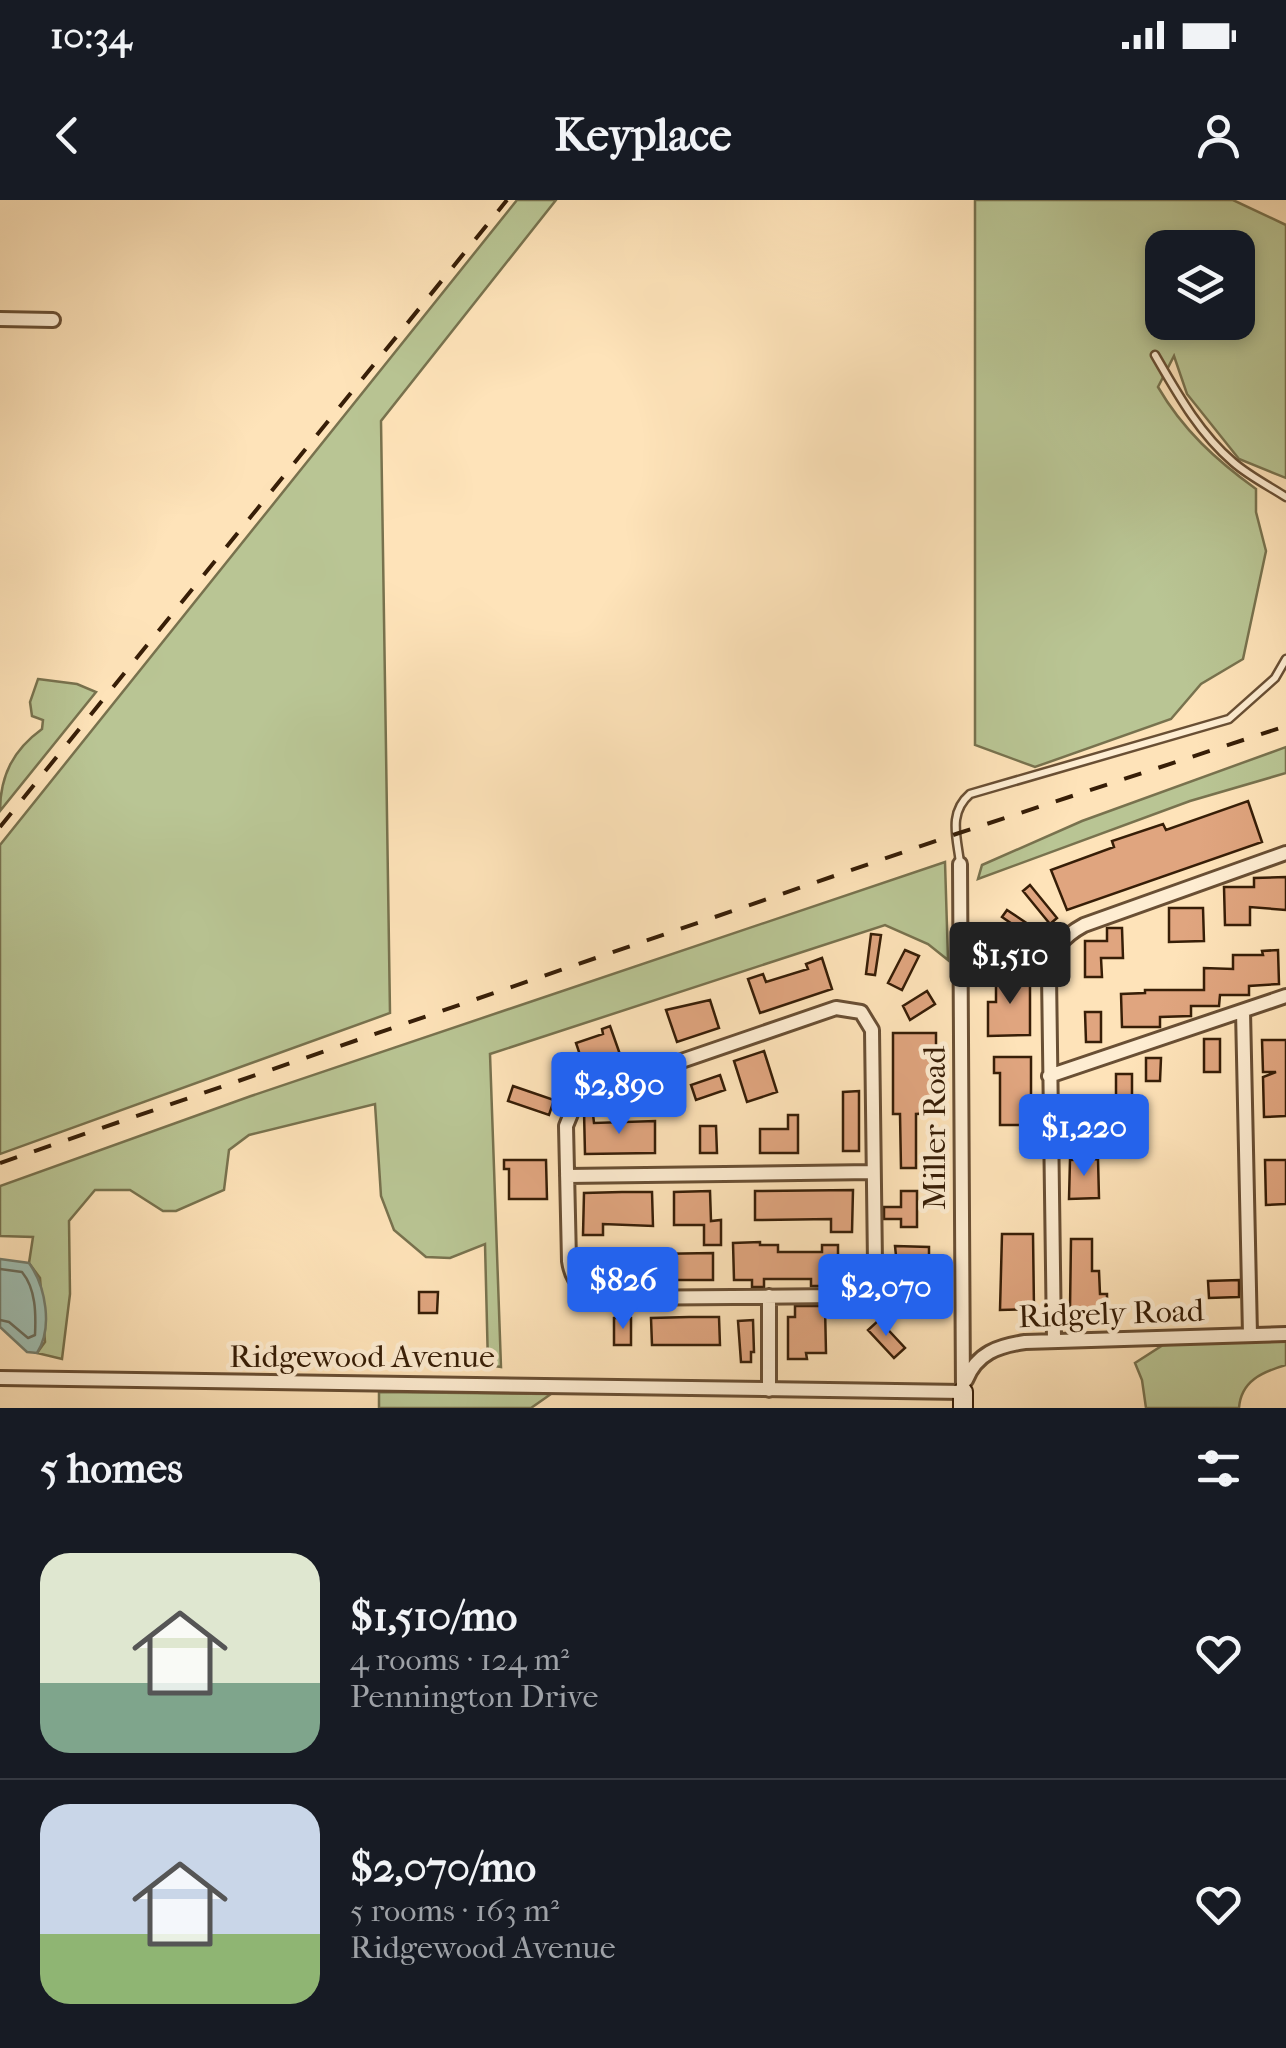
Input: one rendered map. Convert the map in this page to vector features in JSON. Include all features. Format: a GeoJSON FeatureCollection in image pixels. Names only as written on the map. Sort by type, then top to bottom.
{"type":"FeatureCollection","features":[{"type":"Feature","properties":{"kind":"street"},"geometry":{"type":"LineString","coordinates":[[0,319],[53,320]]}},
{"type":"Feature","properties":{"kind":"street"},"geometry":{"type":"LineString","coordinates":[[1054,1340],[1050,974],[1057,945],[1068,933],[1084,925],[1286,853]]}},
{"type":"Feature","properties":{"kind":"street","name":"Miller Road"},"geometry":{"type":"LineString","coordinates":[[960,864],[963,1400]]}},
{"type":"Feature","properties":{"kind":"street"},"geometry":{"type":"LineString","coordinates":[[1050,1076],[1286,996]]}},
{"type":"Feature","properties":{"kind":"street"},"geometry":{"type":"LineString","coordinates":[[863,1007],[872,1030],[873,1172],[875,1264],[868,1288],[840,1296],[608,1298],[589,1293],[570,1271],[566,1126],[569,1114],[583,1096],[836,1008],[863,1007]]}},
{"type":"Feature","properties":{"kind":"street"},"geometry":{"type":"LineString","coordinates":[[1243,1011],[1250,1335]]}},
{"type":"Feature","properties":{"kind":"street"},"geometry":{"type":"LineString","coordinates":[[567,1176],[873,1172]]}},
{"type":"Feature","properties":{"kind":"street"},"geometry":{"type":"LineString","coordinates":[[768,1296],[769,1390]]}},
{"type":"Feature","properties":{"kind":"street","name":"Ridgely Road"},"geometry":{"type":"LineString","coordinates":[[963,1400],[974,1364],[1003,1345],[1054,1340],[1286,1334]]}},
{"type":"Feature","properties":{"kind":"street","name":"Ridgewood Avenue"},"geometry":{"type":"LineString","coordinates":[[0,1378],[769,1390],[963,1400]]}},
{"type":"Feature","properties":{"kind":"lane"},"geometry":{"type":"LineString","coordinates":[[1155,355],[1185,406],[1212,441],[1235,464],[1286,496]]}},
{"type":"Feature","properties":{"kind":"lane"},"geometry":{"type":"LineString","coordinates":[[960,864],[955,817],[960,803],[970,794],[1228,720],[1275,678],[1286,659]]}},
{"type":"Feature","properties":{"kind":"green space"},"geometry":{"type":"Polygon","coordinates":[[[517,200],[556,200],[381,421],[390,1013],[0,1154],[0,845],[517,200]]]}},
{"type":"Feature","properties":{"kind":"green space"},"geometry":{"type":"Polygon","coordinates":[[[975,200],[1233,200],[1286,225],[1286,478],[1239,459],[1187,394],[1174,356],[1158,387],[1201,443],[1256,489],[1256,512],[1266,551],[1243,659],[1201,684],[1171,719],[1035,767],[975,745],[975,200]]]}},
{"type":"Feature","properties":{"kind":"green space"},"geometry":{"type":"Polygon","coordinates":[[[38,679],[77,684],[96,692],[0,811],[2,786],[10,765],[42,729],[43,720],[32,716],[30,702],[38,679]]]}},
{"type":"Feature","properties":{"kind":"green space"},"geometry":{"type":"Polygon","coordinates":[[[1286,747],[1286,773],[1190,801],[978,879],[982,865],[1082,821],[1286,747]]]}},
{"type":"Feature","properties":{"kind":"green space"},"geometry":{"type":"Polygon","coordinates":[[[945,862],[948,960],[928,944],[885,925],[490,1054],[501,1367],[488,1365],[485,1244],[450,1258],[426,1257],[394,1230],[381,1196],[375,1104],[249,1135],[229,1150],[224,1190],[176,1211],[163,1211],[130,1190],[95,1190],[69,1221],[70,1294],[62,1359],[37,1353],[45,1342],[40,1278],[29,1263],[33,1237],[0,1236],[0,1186],[251,1096],[945,862]]]}},
{"type":"Feature","properties":{"kind":"green space"},"geometry":{"type":"Polygon","coordinates":[[[1286,1340],[1286,1365],[1248,1384],[1239,1408],[1146,1408],[1135,1363],[1163,1345],[1286,1340]]]}},
{"type":"Feature","properties":{"kind":"green space"},"geometry":{"type":"Polygon","coordinates":[[[379,1392],[551,1394],[531,1408],[379,1408],[379,1392]]]}},
{"type":"Feature","properties":{"kind":"water"},"geometry":{"type":"Polygon","coordinates":[[[0,1259],[29,1263],[40,1284],[46,1320],[37,1353],[27,1352],[0,1327],[0,1259]]]}},
{"type":"Feature","properties":{"kind":"building"},"geometry":{"type":"Polygon","coordinates":[[[1248,801],[1262,842],[1067,910],[1051,870],[1114,847],[1112,841],[1163,824],[1166,830],[1248,801]]]}},
{"type":"Feature","properties":{"kind":"building"},"geometry":{"type":"Polygon","coordinates":[[[1286,877],[1286,910],[1250,907],[1250,925],[1225,925],[1224,887],[1254,887],[1254,878],[1286,877]]]}},
{"type":"Feature","properties":{"kind":"building"},"geometry":{"type":"Polygon","coordinates":[[[1030,885],[1057,918],[1050,924],[1023,891],[1030,885]]]}},
{"type":"Feature","properties":{"kind":"building"},"geometry":{"type":"Polygon","coordinates":[[[1169,908],[1203,908],[1204,941],[1169,942],[1169,908]]]}},
{"type":"Feature","properties":{"kind":"building"},"geometry":{"type":"Polygon","coordinates":[[[1007,910],[1043,934],[1038,942],[1002,917],[1007,910]]]}},
{"type":"Feature","properties":{"kind":"building"},"geometry":{"type":"Polygon","coordinates":[[[1107,928],[1122,928],[1123,958],[1101,958],[1102,977],[1085,977],[1085,941],[1107,941],[1107,928]]]}},
{"type":"Feature","properties":{"kind":"building"},"geometry":{"type":"Polygon","coordinates":[[[871,934],[881,935],[875,975],[866,974],[871,934]]]}},
{"type":"Feature","properties":{"kind":"building"},"geometry":{"type":"Polygon","coordinates":[[[989,939],[1034,953],[1031,962],[986,948],[989,939]]]}},
{"type":"Feature","properties":{"kind":"building"},"geometry":{"type":"Polygon","coordinates":[[[905,950],[919,956],[902,990],[888,983],[905,950]]]}},
{"type":"Feature","properties":{"kind":"building"},"geometry":{"type":"Polygon","coordinates":[[[1278,950],[1279,984],[1249,986],[1249,995],[1220,995],[1219,1006],[1191,1006],[1191,1016],[1160,1017],[1160,1027],[1122,1027],[1121,994],[1204,990],[1204,968],[1233,969],[1233,955],[1263,955],[1262,951],[1278,950]]]}},
{"type":"Feature","properties":{"kind":"building"},"geometry":{"type":"Polygon","coordinates":[[[822,958],[832,989],[760,1013],[748,979],[763,974],[766,982],[808,969],[806,964],[822,958]]]}},
{"type":"Feature","properties":{"kind":"building"},"geometry":{"type":"Polygon","coordinates":[[[996,974],[1030,975],[1030,1035],[988,1036],[988,1002],[996,1002],[996,974]]]}},
{"type":"Feature","properties":{"kind":"building"},"geometry":{"type":"Polygon","coordinates":[[[927,991],[935,1004],[910,1020],[903,1006],[927,991]]]}},
{"type":"Feature","properties":{"kind":"building"},"geometry":{"type":"Polygon","coordinates":[[[710,1000],[719,1028],[677,1042],[666,1010],[710,1000]]]}},
{"type":"Feature","properties":{"kind":"building"},"geometry":{"type":"Polygon","coordinates":[[[1085,1012],[1101,1012],[1101,1042],[1086,1042],[1085,1012]]]}},
{"type":"Feature","properties":{"kind":"building"},"geometry":{"type":"Polygon","coordinates":[[[610,1026],[622,1060],[586,1073],[576,1043],[603,1034],[602,1029],[610,1026]]]}},
{"type":"Feature","properties":{"kind":"building"},"geometry":{"type":"Polygon","coordinates":[[[893,1033],[936,1033],[936,1113],[916,1114],[916,1168],[901,1168],[900,1114],[893,1114],[893,1033]]]}},
{"type":"Feature","properties":{"kind":"building"},"geometry":{"type":"Polygon","coordinates":[[[1204,1039],[1220,1039],[1220,1072],[1204,1072],[1204,1039]]]}},
{"type":"Feature","properties":{"kind":"building"},"geometry":{"type":"Polygon","coordinates":[[[1262,1040],[1286,1040],[1286,1116],[1264,1117],[1263,1077],[1276,1072],[1263,1072],[1262,1040]]]}},
{"type":"Feature","properties":{"kind":"building"},"geometry":{"type":"Polygon","coordinates":[[[764,1051],[777,1092],[747,1102],[734,1061],[764,1051]]]}},
{"type":"Feature","properties":{"kind":"building"},"geometry":{"type":"Polygon","coordinates":[[[994,1057],[1031,1057],[1031,1101],[1024,1101],[1024,1125],[1000,1125],[1000,1073],[994,1073],[994,1057]]]}},
{"type":"Feature","properties":{"kind":"building"},"geometry":{"type":"Polygon","coordinates":[[[1146,1058],[1161,1058],[1160,1081],[1146,1081],[1146,1058]]]}},
{"type":"Feature","properties":{"kind":"building"},"geometry":{"type":"Polygon","coordinates":[[[1116,1074],[1132,1074],[1132,1101],[1116,1101],[1116,1074]]]}},
{"type":"Feature","properties":{"kind":"building"},"geometry":{"type":"Polygon","coordinates":[[[720,1075],[725,1090],[696,1100],[691,1085],[720,1075]]]}},
{"type":"Feature","properties":{"kind":"building"},"geometry":{"type":"Polygon","coordinates":[[[513,1086],[554,1100],[549,1115],[508,1101],[513,1086]]]}},
{"type":"Feature","properties":{"kind":"building"},"geometry":{"type":"Polygon","coordinates":[[[859,1091],[859,1151],[843,1151],[843,1092],[859,1091]]]}},
{"type":"Feature","properties":{"kind":"building"},"geometry":{"type":"Polygon","coordinates":[[[584,1111],[593,1114],[594,1123],[655,1121],[655,1153],[585,1154],[584,1111]]]}},
{"type":"Feature","properties":{"kind":"building"},"geometry":{"type":"Polygon","coordinates":[[[788,1115],[798,1115],[798,1153],[760,1153],[760,1129],[788,1129],[788,1115]]]}},
{"type":"Feature","properties":{"kind":"building"},"geometry":{"type":"Polygon","coordinates":[[[1100,1122],[1100,1138],[1068,1139],[1068,1123],[1100,1122]]]}},
{"type":"Feature","properties":{"kind":"building"},"geometry":{"type":"Polygon","coordinates":[[[700,1126],[716,1126],[717,1153],[700,1153],[700,1126]]]}},
{"type":"Feature","properties":{"kind":"building"},"geometry":{"type":"Polygon","coordinates":[[[1098,1159],[1099,1198],[1069,1199],[1070,1160],[1098,1159]]]}},
{"type":"Feature","properties":{"kind":"building"},"geometry":{"type":"Polygon","coordinates":[[[504,1160],[546,1160],[547,1199],[509,1199],[509,1169],[504,1169],[504,1160]]]}},
{"type":"Feature","properties":{"kind":"building"},"geometry":{"type":"Polygon","coordinates":[[[1265,1160],[1286,1160],[1286,1204],[1266,1205],[1265,1160]]]}},
{"type":"Feature","properties":{"kind":"building"},"geometry":{"type":"Polygon","coordinates":[[[853,1190],[852,1232],[831,1232],[831,1219],[755,1220],[755,1191],[853,1190]]]}},
{"type":"Feature","properties":{"kind":"building"},"geometry":{"type":"Polygon","coordinates":[[[710,1191],[711,1221],[721,1220],[721,1245],[704,1245],[704,1225],[674,1225],[674,1192],[710,1191]]]}},
{"type":"Feature","properties":{"kind":"building"},"geometry":{"type":"Polygon","coordinates":[[[901,1191],[917,1191],[917,1227],[901,1227],[901,1219],[884,1219],[884,1207],[901,1207],[901,1191]]]}},
{"type":"Feature","properties":{"kind":"building"},"geometry":{"type":"Polygon","coordinates":[[[652,1192],[653,1226],[603,1224],[603,1235],[583,1235],[584,1193],[652,1192]]]}},
{"type":"Feature","properties":{"kind":"building"},"geometry":{"type":"Polygon","coordinates":[[[1002,1234],[1033,1234],[1034,1309],[1000,1310],[1002,1234]]]}},
{"type":"Feature","properties":{"kind":"building"},"geometry":{"type":"Polygon","coordinates":[[[1071,1239],[1092,1239],[1092,1271],[1099,1271],[1100,1294],[1107,1294],[1107,1309],[1070,1309],[1071,1239]]]}},
{"type":"Feature","properties":{"kind":"building"},"geometry":{"type":"Polygon","coordinates":[[[733,1243],[778,1245],[778,1252],[822,1252],[822,1245],[838,1245],[838,1260],[862,1259],[862,1266],[860,1271],[838,1272],[838,1279],[824,1279],[824,1286],[811,1286],[811,1279],[764,1279],[764,1287],[752,1287],[752,1280],[734,1280],[733,1243]]]}},
{"type":"Feature","properties":{"kind":"building"},"geometry":{"type":"Polygon","coordinates":[[[895,1246],[929,1247],[929,1276],[941,1275],[942,1284],[899,1285],[895,1246]]]}},
{"type":"Feature","properties":{"kind":"building"},"geometry":{"type":"Polygon","coordinates":[[[713,1253],[713,1280],[652,1280],[652,1254],[713,1253]]]}},
{"type":"Feature","properties":{"kind":"building"},"geometry":{"type":"Polygon","coordinates":[[[631,1254],[631,1281],[588,1280],[585,1255],[631,1254]]]}},
{"type":"Feature","properties":{"kind":"building"},"geometry":{"type":"Polygon","coordinates":[[[1239,1280],[1239,1297],[1209,1298],[1208,1281],[1239,1280]]]}},
{"type":"Feature","properties":{"kind":"building"},"geometry":{"type":"Polygon","coordinates":[[[419,1292],[438,1292],[437,1313],[419,1313],[419,1292]]]}},
{"type":"Feature","properties":{"kind":"building"},"geometry":{"type":"Polygon","coordinates":[[[795,1306],[825,1306],[826,1353],[806,1353],[807,1359],[788,1359],[788,1317],[795,1317],[795,1306]]]}},
{"type":"Feature","properties":{"kind":"building"},"geometry":{"type":"Polygon","coordinates":[[[719,1317],[720,1345],[652,1345],[651,1318],[719,1317]]]}},
{"type":"Feature","properties":{"kind":"building"},"geometry":{"type":"Polygon","coordinates":[[[614,1318],[631,1318],[631,1345],[614,1345],[614,1318]]]}},
{"type":"Feature","properties":{"kind":"building"},"geometry":{"type":"Polygon","coordinates":[[[753,1320],[754,1352],[751,1362],[741,1362],[738,1321],[753,1320]]]}},
{"type":"Feature","properties":{"kind":"building"},"geometry":{"type":"Polygon","coordinates":[[[879,1320],[905,1348],[894,1358],[868,1330],[879,1320]]]}},
{"type":"Feature","properties":{"kind":"railway"},"geometry":{"type":"LineString","coordinates":[[0,827],[507,200]]}},
{"type":"Feature","properties":{"kind":"railway"},"geometry":{"type":"LineString","coordinates":[[0,1163],[956,834],[1286,726]]}}]}
